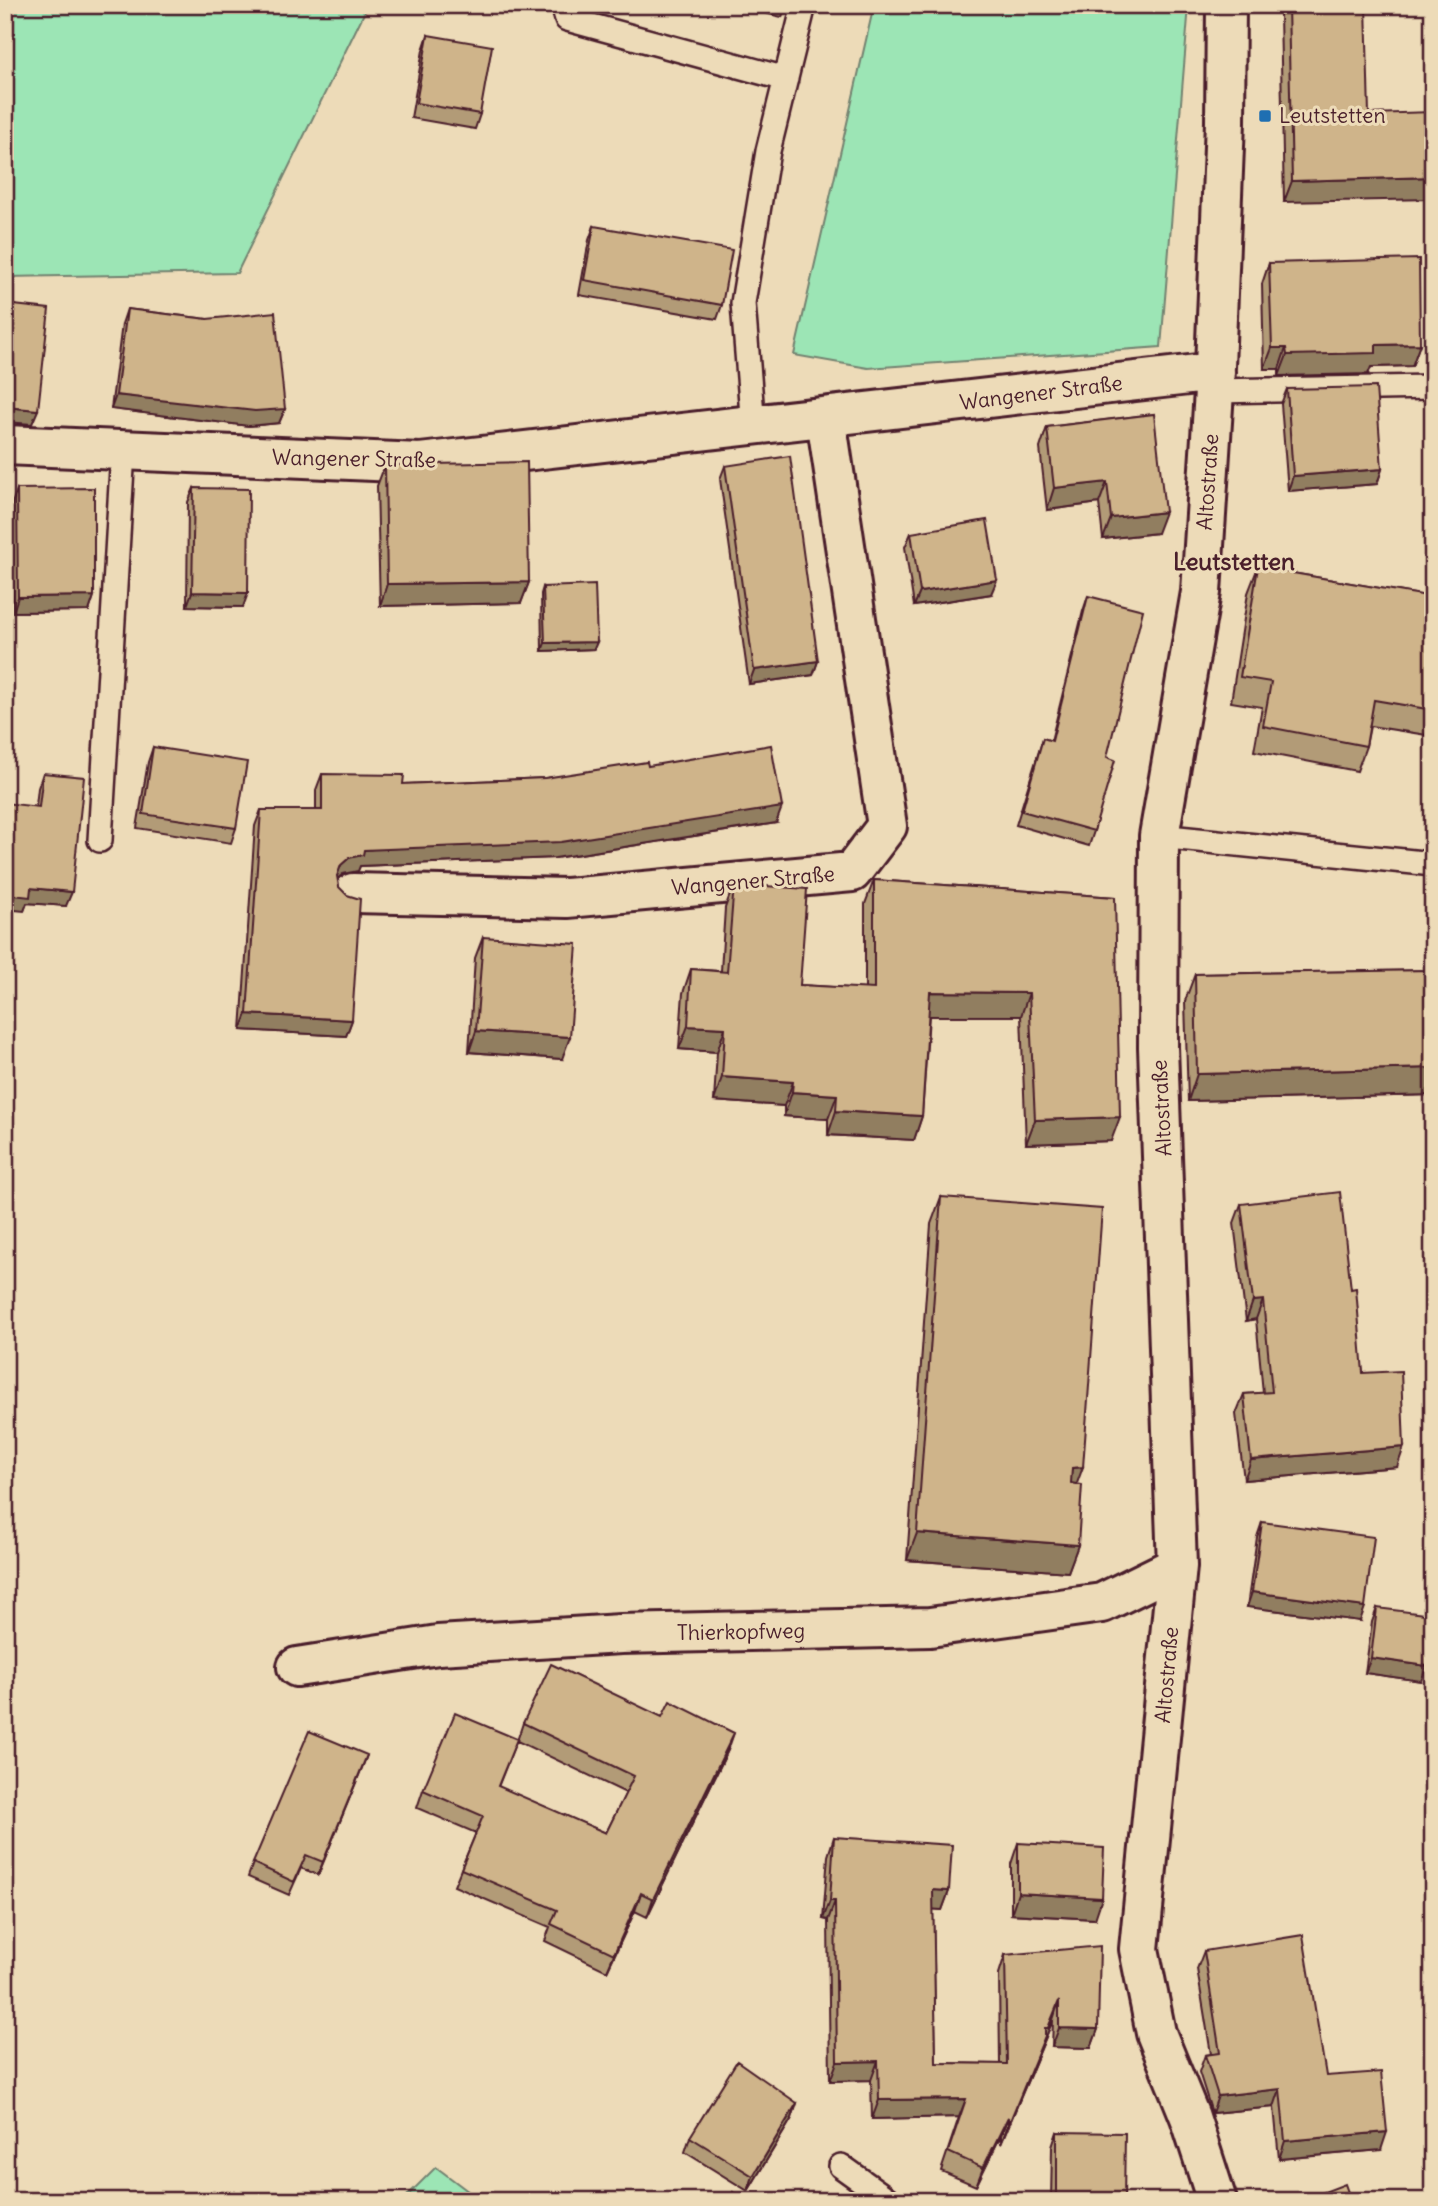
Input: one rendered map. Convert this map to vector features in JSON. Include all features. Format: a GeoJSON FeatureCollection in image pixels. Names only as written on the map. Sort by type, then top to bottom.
{"type":"FeatureCollection","features":[{"type":"Feature","properties":{"kind":"street","name":"Altostraße"},"geometry":{"type":"LineString","coordinates":[[1217,2201],[1190,2117],[1156,2033],[1139,1949],[1177,1566],[1165,1170],[1158,1047],[1159,836],[1201,592],[1215,382],[1225,122],[1226,5]]}},
{"type":"Feature","properties":{"kind":"street","name":"Wangener Straße"},"geometry":{"type":"LineString","coordinates":[[5,445],[420,463],[826,418],[1215,382]]}},
{"type":"Feature","properties":{"kind":"street","name":"Wangener Straße"},"geometry":{"type":"LineString","coordinates":[[353,893],[567,898],[852,872],[887,826],[826,418]]}},
{"type":"Feature","properties":{"kind":"street","name":"Thierkopfweg"},"geometry":{"type":"LineString","coordinates":[[297,1667],[464,1644],[621,1634],[930,1628],[1102,1603],[1177,1566]]}},
{"type":"Feature","properties":{"kind":"lane"},"geometry":{"type":"LineString","coordinates":[[564,5],[567,19],[786,79]]}},
{"type":"Feature","properties":{"kind":"lane"},"geometry":{"type":"LineString","coordinates":[[753,427],[743,303],[768,151],[804,5]]}},
{"type":"Feature","properties":{"kind":"lane"},"geometry":{"type":"LineString","coordinates":[[1215,382],[1433,387]]}},
{"type":"Feature","properties":{"kind":"lane"},"geometry":{"type":"LineString","coordinates":[[100,840],[123,451]]}},
{"type":"Feature","properties":{"kind":"lane"},"geometry":{"type":"LineString","coordinates":[[1159,836],[1433,864]]}},
{"type":"Feature","properties":{"kind":"lane"},"geometry":{"type":"LineString","coordinates":[[841,2166],[890,2201]]}},
{"type":"Feature","properties":{"kind":"green space"},"geometry":{"type":"Polygon","coordinates":[[[5,5],[368,5],[237,273],[5,277],[5,5]]]}},
{"type":"Feature","properties":{"kind":"green space"},"geometry":{"type":"Polygon","coordinates":[[[874,5],[1189,5],[1161,347],[868,368],[794,355],[874,5]]]}},
{"type":"Feature","properties":{"kind":"green space"},"geometry":{"type":"Polygon","coordinates":[[[436,2167],[481,2201],[402,2201],[436,2167]]]}},
{"type":"Feature","properties":{"kind":"building"},"geometry":{"type":"Polygon","coordinates":[[[1288,5],[1366,5],[1369,114],[1433,112],[1433,177],[1292,181],[1288,5]]]}},
{"type":"Feature","properties":{"kind":"building"},"geometry":{"type":"Polygon","coordinates":[[[428,35],[492,46],[480,114],[416,103],[428,35]]]}},
{"type":"Feature","properties":{"kind":"building"},"geometry":{"type":"Polygon","coordinates":[[[594,226],[732,250],[722,305],[584,280],[594,226]]]}},
{"type":"Feature","properties":{"kind":"building"},"geometry":{"type":"Polygon","coordinates":[[[1419,259],[1420,344],[1376,345],[1376,353],[1287,355],[1286,348],[1272,348],[1269,263],[1419,259]]]}},
{"type":"Feature","properties":{"kind":"building"},"geometry":{"type":"Polygon","coordinates":[[[5,304],[49,309],[38,410],[5,407],[5,304]]]}},
{"type":"Feature","properties":{"kind":"building"},"geometry":{"type":"Polygon","coordinates":[[[127,309],[207,319],[275,312],[285,409],[255,411],[116,395],[127,309]]]}},
{"type":"Feature","properties":{"kind":"building"},"geometry":{"type":"Polygon","coordinates":[[[1376,387],[1382,469],[1293,476],[1287,389],[1376,387]]]}},
{"type":"Feature","properties":{"kind":"building"},"geometry":{"type":"Polygon","coordinates":[[[1154,414],[1165,512],[1111,518],[1107,482],[1054,488],[1047,427],[1154,414]]]}},
{"type":"Feature","properties":{"kind":"building"},"geometry":{"type":"Polygon","coordinates":[[[790,456],[818,661],[754,670],[725,466],[790,456]]]}},
{"type":"Feature","properties":{"kind":"building"},"geometry":{"type":"Polygon","coordinates":[[[527,462],[529,582],[387,584],[385,465],[527,462]]]}},
{"type":"Feature","properties":{"kind":"building"},"geometry":{"type":"Polygon","coordinates":[[[94,488],[94,596],[18,597],[17,489],[94,488]]]}},
{"type":"Feature","properties":{"kind":"building"},"geometry":{"type":"Polygon","coordinates":[[[194,488],[249,489],[248,593],[192,592],[194,488]]]}},
{"type":"Feature","properties":{"kind":"building"},"geometry":{"type":"Polygon","coordinates":[[[987,520],[997,580],[920,592],[911,533],[987,520]]]}},
{"type":"Feature","properties":{"kind":"building"},"geometry":{"type":"Polygon","coordinates":[[[1258,567],[1433,597],[1433,710],[1374,700],[1366,746],[1263,726],[1271,682],[1240,677],[1258,567]]]}},
{"type":"Feature","properties":{"kind":"building"},"geometry":{"type":"Polygon","coordinates":[[[595,585],[597,642],[545,643],[543,587],[595,585]]]}},
{"type":"Feature","properties":{"kind":"building"},"geometry":{"type":"Polygon","coordinates":[[[1088,596],[1143,610],[1107,757],[1115,760],[1094,831],[1022,811],[1043,738],[1052,741],[1088,596]]]}},
{"type":"Feature","properties":{"kind":"building"},"geometry":{"type":"Polygon","coordinates":[[[771,745],[782,807],[561,842],[364,850],[363,855],[349,858],[341,865],[337,876],[339,887],[347,895],[360,899],[352,1020],[247,1014],[261,810],[322,810],[322,774],[404,775],[403,784],[545,778],[647,762],[648,766],[771,745]]]}},
{"type":"Feature","properties":{"kind":"building"},"geometry":{"type":"Polygon","coordinates":[[[153,747],[247,762],[236,828],[143,814],[153,747]]]}},
{"type":"Feature","properties":{"kind":"building"},"geometry":{"type":"Polygon","coordinates":[[[43,773],[84,777],[72,892],[31,888],[30,897],[5,894],[5,803],[39,807],[43,773]]]}},
{"type":"Feature","properties":{"kind":"building"},"geometry":{"type":"Polygon","coordinates":[[[874,880],[1115,897],[1120,1117],[1035,1120],[1029,993],[930,992],[922,1116],[836,1111],[837,1095],[792,1092],[793,1082],[722,1077],[725,1028],[688,1026],[691,969],[727,972],[734,884],[807,889],[800,985],[874,989],[874,880]]]}},
{"type":"Feature","properties":{"kind":"building"},"geometry":{"type":"Polygon","coordinates":[[[483,937],[577,944],[570,1037],[476,1031],[483,937]]]}},
{"type":"Feature","properties":{"kind":"building"},"geometry":{"type":"Polygon","coordinates":[[[1433,970],[1433,1068],[1197,1074],[1195,974],[1433,970]]]}},
{"type":"Feature","properties":{"kind":"building"},"geometry":{"type":"Polygon","coordinates":[[[1340,1192],[1351,1289],[1356,1288],[1363,1373],[1401,1371],[1404,1447],[1251,1460],[1244,1394],[1272,1392],[1263,1300],[1253,1301],[1241,1204],[1340,1192]]]}},
{"type":"Feature","properties":{"kind":"building"},"geometry":{"type":"Polygon","coordinates":[[[941,1197],[1102,1209],[1083,1467],[1072,1468],[1071,1483],[1082,1485],[1078,1545],[917,1533],[941,1197]]]}},
{"type":"Feature","properties":{"kind":"building"},"geometry":{"type":"Polygon","coordinates":[[[1262,1522],[1374,1537],[1365,1607],[1252,1592],[1262,1522]]]}},
{"type":"Feature","properties":{"kind":"building"},"geometry":{"type":"Polygon","coordinates":[[[1377,1608],[1433,1615],[1427,1666],[1371,1658],[1377,1608]]]}},
{"type":"Feature","properties":{"kind":"building"},"geometry":{"type":"Polygon","coordinates":[[[551,1664],[662,1717],[670,1701],[734,1733],[653,1899],[641,1893],[614,1954],[551,1924],[557,1910],[461,1869],[483,1816],[423,1790],[455,1713],[517,1739],[498,1786],[606,1833],[634,1776],[523,1723],[551,1664]]]}},
{"type":"Feature","properties":{"kind":"building"},"geometry":{"type":"Polygon","coordinates":[[[309,1731],[367,1755],[323,1862],[306,1855],[294,1882],[253,1863],[309,1731]]]}},
{"type":"Feature","properties":{"kind":"building"},"geometry":{"type":"Polygon","coordinates":[[[834,1837],[952,1845],[949,1891],[933,1890],[936,2063],[1007,2064],[1005,1955],[1100,1946],[1098,2029],[1059,2028],[1059,2001],[1048,2028],[1045,2028],[1045,2036],[1008,2126],[1008,2117],[983,2168],[948,2152],[966,2099],[879,2100],[878,2061],[837,2062],[835,1901],[830,1901],[834,1837]]]}},
{"type":"Feature","properties":{"kind":"building"},"geometry":{"type":"Polygon","coordinates":[[[1018,1843],[1104,1848],[1102,1898],[1018,1893],[1018,1843]]]}},
{"type":"Feature","properties":{"kind":"building"},"geometry":{"type":"Polygon","coordinates":[[[1303,1935],[1326,2076],[1381,2072],[1387,2132],[1285,2141],[1280,2089],[1218,2096],[1205,2055],[1220,2053],[1204,1951],[1303,1935]]]}},
{"type":"Feature","properties":{"kind":"building"},"geometry":{"type":"Polygon","coordinates":[[[737,2061],[797,2103],[753,2176],[690,2137],[737,2061]]]}},
{"type":"Feature","properties":{"kind":"building"},"geometry":{"type":"Polygon","coordinates":[[[1057,2132],[1125,2133],[1124,2201],[1057,2201],[1057,2132]]]}},
{"type":"Feature","properties":{"kind":"building"},"geometry":{"type":"Polygon","coordinates":[[[1345,2184],[1351,2201],[1301,2201],[1345,2184]]]}},
{"type":"Feature","properties":{"kind":"building"},"geometry":{"type":"Polygon","coordinates":[[[733,2192],[746,2201],[727,2201],[733,2192]]]}},
{"type":"Feature","properties":{"kind":"place","name":"Leutstetten"},"geometry":{"type":"Point","coordinates":[1265,116]}},
{"type":"Feature","properties":{"kind":"district","name":"Leutstetten"},"geometry":{"type":"Point","coordinates":[1234,562]}}]}
